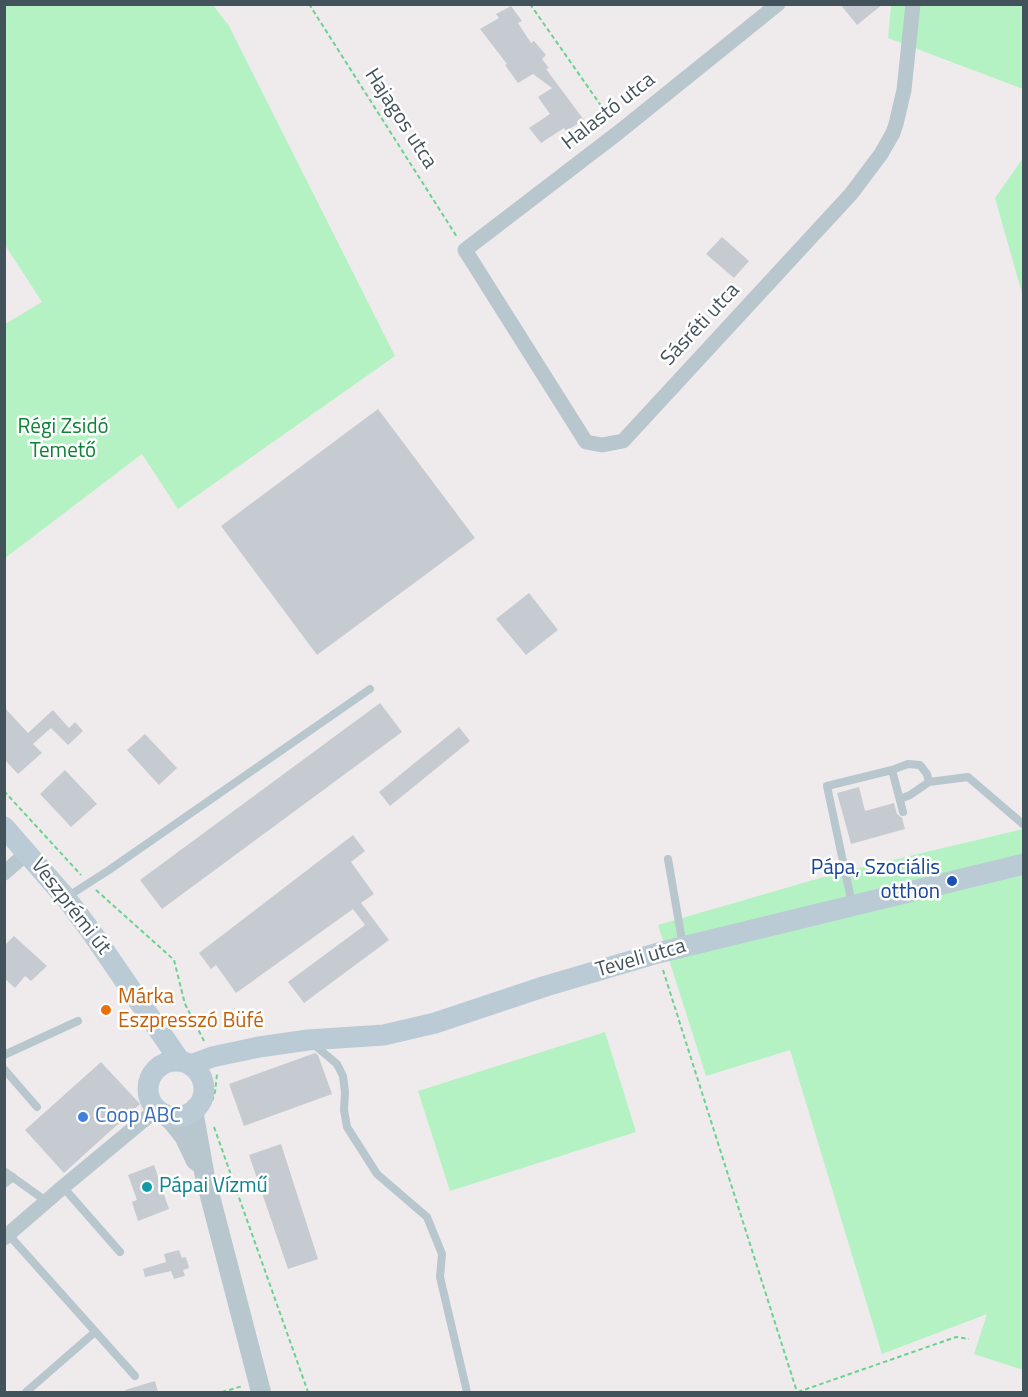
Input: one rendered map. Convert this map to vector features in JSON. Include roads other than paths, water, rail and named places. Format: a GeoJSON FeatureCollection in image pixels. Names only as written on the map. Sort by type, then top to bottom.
{"type":"FeatureCollection","features":[{"type":"Feature","properties":{"kind":"main road","name":"Veszprémi út"},"geometry":{"type":"LineString","coordinates":[[4,827],[66,898],[186,1063]]}},
{"type":"Feature","properties":{"kind":"main road","name":"Teveli utca"},"geometry":{"type":"LineString","coordinates":[[186,1063],[260,1047],[309,1040],[384,1035],[435,1023],[546,986],[658,953],[1023,864]]}},
{"type":"Feature","properties":{"kind":"main road","name":"Veszprémi út"},"geometry":{"type":"LineString","coordinates":[[132,990],[152,1041],[155,1056],[154,1071]]}},
{"type":"Feature","properties":{"kind":"main road","name":"Teveli utca"},"geometry":{"type":"LineString","coordinates":[[200,1099],[211,1078],[226,1065],[260,1047]]}},
{"type":"Feature","properties":{"kind":"main road"},"geometry":{"type":"LineString","coordinates":[[175,1060],[186,1063],[200,1074],[204,1085],[200,1099],[186,1115],[173,1116],[159,1111],[148,1094],[148,1082],[154,1071],[166,1062],[175,1060]]}},
{"type":"Feature","properties":{"kind":"street","name":"Sásréti utca"},"geometry":{"type":"LineString","coordinates":[[465,250],[586,442],[602,445],[623,441],[851,194],[881,154],[893,133],[900,111],[913,4]]}},
{"type":"Feature","properties":{"kind":"street","name":"Halastó utca"},"geometry":{"type":"LineString","coordinates":[[465,250],[619,132],[773,6]]}},
{"type":"Feature","properties":{"kind":"street"},"geometry":{"type":"LineString","coordinates":[[4,873],[27,853]]}},
{"type":"Feature","properties":{"kind":"street"},"geometry":{"type":"LineString","coordinates":[[200,1099],[194,1116],[204,1178],[259,1387]]}},
{"type":"Feature","properties":{"kind":"street"},"geometry":{"type":"LineString","coordinates":[[6,1236],[63,1187],[159,1111],[172,1121],[184,1136],[204,1178]]}},
{"type":"Feature","properties":{"kind":"lane"},"geometry":{"type":"LineString","coordinates":[[66,898],[370,689]]}},
{"type":"Feature","properties":{"kind":"lane"},"geometry":{"type":"LineString","coordinates":[[852,905],[826,786],[908,764],[920,765],[927,774],[929,782]]}},
{"type":"Feature","properties":{"kind":"lane"},"geometry":{"type":"LineString","coordinates":[[892,770],[903,812]]}},
{"type":"Feature","properties":{"kind":"lane"},"geometry":{"type":"LineString","coordinates":[[900,799],[929,782],[968,777],[1023,825]]}},
{"type":"Feature","properties":{"kind":"lane"},"geometry":{"type":"LineString","coordinates":[[668,859],[684,947]]}},
{"type":"Feature","properties":{"kind":"lane"},"geometry":{"type":"LineString","coordinates":[[4,1055],[78,1021]]}},
{"type":"Feature","properties":{"kind":"lane"},"geometry":{"type":"LineString","coordinates":[[309,1040],[337,1064],[344,1076],[344,1110],[347,1127],[377,1174],[427,1217],[442,1254],[440,1277],[467,1392]]}},
{"type":"Feature","properties":{"kind":"lane"},"geometry":{"type":"LineString","coordinates":[[4,1069],[38,1107]]}},
{"type":"Feature","properties":{"kind":"lane"},"geometry":{"type":"LineString","coordinates":[[4,1171],[46,1201]]}},
{"type":"Feature","properties":{"kind":"lane"},"geometry":{"type":"LineString","coordinates":[[4,1184],[13,1177]]}},
{"type":"Feature","properties":{"kind":"lane"},"geometry":{"type":"LineString","coordinates":[[63,1187],[120,1252]]}},
{"type":"Feature","properties":{"kind":"lane"},"geometry":{"type":"LineString","coordinates":[[6,1236],[135,1376]]}},
{"type":"Feature","properties":{"kind":"lane"},"geometry":{"type":"LineString","coordinates":[[26,1392],[96,1332]]}},
{"type":"Feature","properties":{"kind":"place","name":"Pápa, Szociális otthon"},"geometry":{"type":"Point","coordinates":[952,881]}},
{"type":"Feature","properties":{"kind":"place","name":"Márka Eszpresszó Büfé"},"geometry":{"type":"Point","coordinates":[106,1010]}},
{"type":"Feature","properties":{"kind":"place","name":"Coop ABC"},"geometry":{"type":"Point","coordinates":[83,1117]}},
{"type":"Feature","properties":{"kind":"place","name":"Pápai Vízmű"},"geometry":{"type":"Point","coordinates":[147,1187]}},
{"type":"Feature","properties":{"kind":"park label","name":"Régi Zsidó Temető"},"geometry":{"type":"Point","coordinates":[63,440]}}]}
